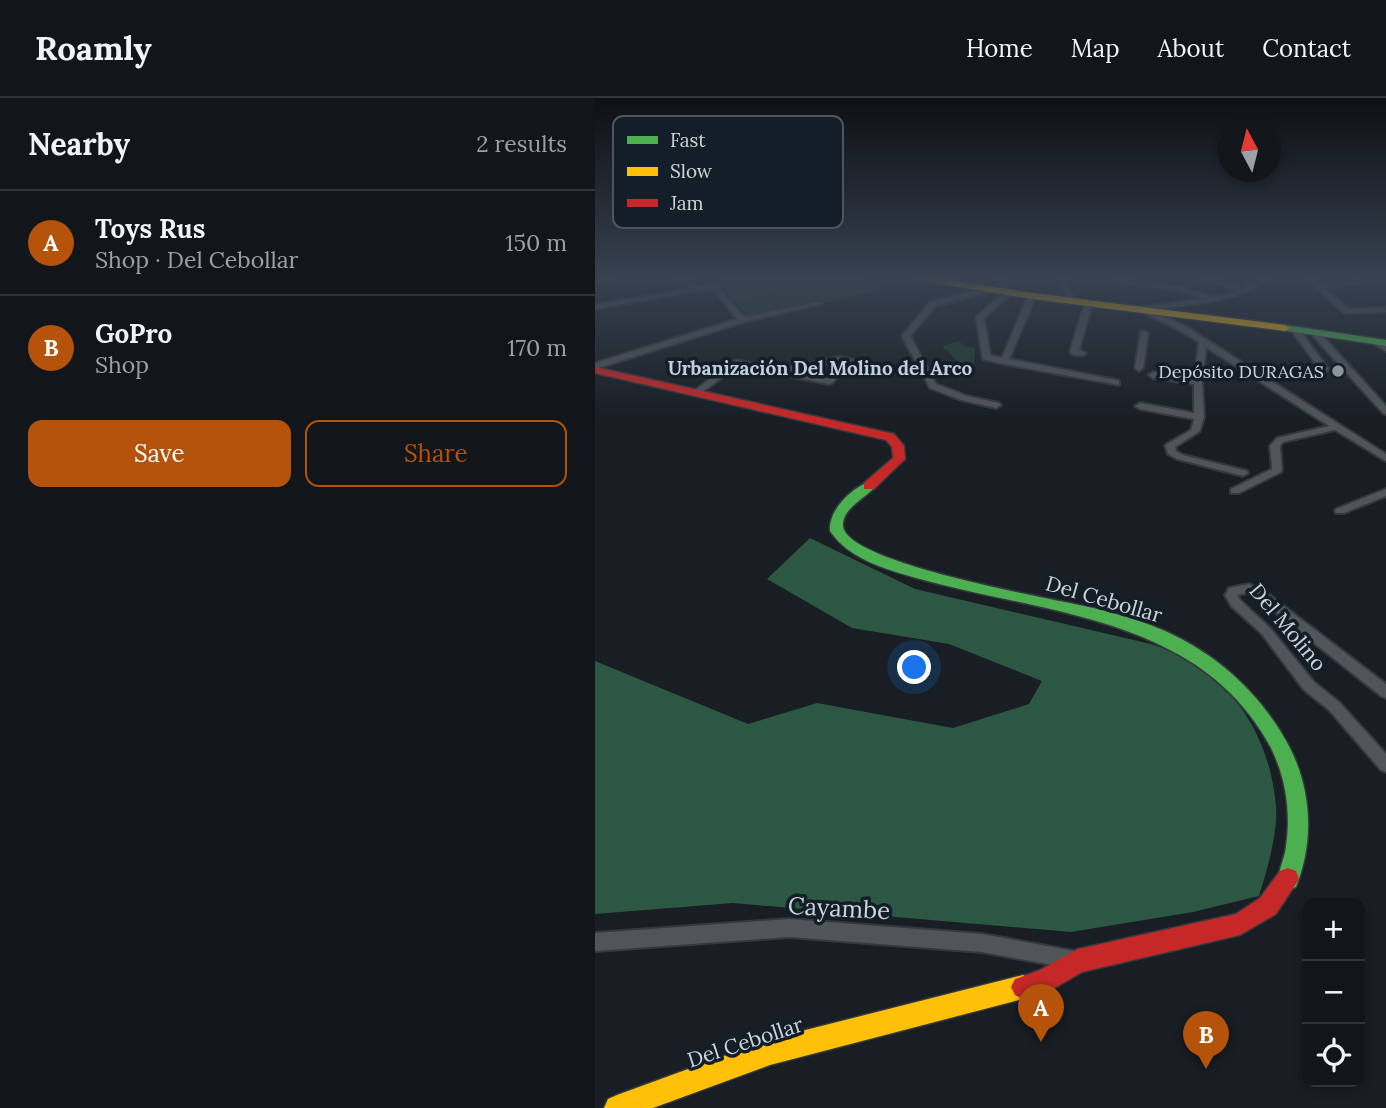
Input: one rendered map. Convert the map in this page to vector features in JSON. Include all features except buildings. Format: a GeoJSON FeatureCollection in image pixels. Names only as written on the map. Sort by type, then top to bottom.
{"type":"FeatureCollection","features":[{"type":"Feature","properties":{"kind":"street"},"geometry":{"type":"LineString","coordinates":[[595,368],[726,325]]}},
{"type":"Feature","properties":{"kind":"street"},"geometry":{"type":"LineString","coordinates":[[915,325],[906,336],[933,386],[964,398],[996,404]]}},
{"type":"Feature","properties":{"kind":"street"},"geometry":{"type":"LineString","coordinates":[[981,325],[984,356],[1116,383]]}},
{"type":"Feature","properties":{"kind":"street"},"geometry":{"type":"LineString","coordinates":[[1004,362],[1020,325]]}},
{"type":"Feature","properties":{"kind":"street"},"geometry":{"type":"LineString","coordinates":[[1077,325],[1074,352],[1081,353]]}},
{"type":"Feature","properties":{"kind":"street"},"geometry":{"type":"LineString","coordinates":[[1193,325],[1202,343],[1386,458]]}},
{"type":"Feature","properties":{"kind":"street"},"geometry":{"type":"LineString","coordinates":[[1256,325],[1383,345]]}},
{"type":"Feature","properties":{"kind":"street"},"geometry":{"type":"LineString","coordinates":[[1296,331],[1324,369]]}},
{"type":"Feature","properties":{"kind":"street"},"geometry":{"type":"LineString","coordinates":[[1139,368],[1144,333]]}},
{"type":"Feature","properties":{"kind":"street"},"geometry":{"type":"LineString","coordinates":[[1316,334],[1386,411]]}},
{"type":"Feature","properties":{"kind":"street"},"geometry":{"type":"LineString","coordinates":[[1202,343],[1198,382],[1199,417],[1195,432],[1170,446],[1171,452],[1177,456],[1243,473]]}},
{"type":"Feature","properties":{"kind":"street"},"geometry":{"type":"LineString","coordinates":[[695,393],[736,363],[829,381],[849,360],[840,359],[782,371]]}},
{"type":"Feature","properties":{"kind":"street","name":"Del Cebollar"},"geometry":{"type":"LineString","coordinates":[[595,368],[890,437],[898,446],[899,459],[890,473],[856,495],[841,513],[835,528],[836,534],[842,540],[891,565],[925,576],[1145,628],[1208,663],[1235,687],[1276,738],[1291,768],[1298,803],[1294,866],[1287,884],[1261,913],[1240,923],[1078,961],[1045,981],[770,1052],[617,1108]]}},
{"type":"Feature","properties":{"kind":"street"},"geometry":{"type":"LineString","coordinates":[[1153,375],[1198,382]]}},
{"type":"Feature","properties":{"kind":"street"},"geometry":{"type":"LineString","coordinates":[[1140,406],[1199,417]]}},
{"type":"Feature","properties":{"kind":"street"},"geometry":{"type":"LineString","coordinates":[[1235,491],[1277,470],[1275,446],[1280,440],[1335,427]]}},
{"type":"Feature","properties":{"kind":"street"},"geometry":{"type":"LineString","coordinates":[[1340,511],[1386,492]]}},
{"type":"Feature","properties":{"kind":"street","name":"Del Molino"},"geometry":{"type":"LineString","coordinates":[[1386,692],[1260,594],[1249,588],[1237,589],[1231,595],[1235,603],[1266,631],[1309,686],[1334,706],[1386,765]]}},
{"type":"Feature","properties":{"kind":"street","name":"Cayambe"},"geometry":{"type":"LineString","coordinates":[[595,942],[789,928],[982,943],[1078,961]]}},
{"type":"Feature","properties":{"kind":"green space"},"geometry":{"type":"Polygon","coordinates":[[[959,341],[964,346],[975,348],[974,369],[963,367],[942,346],[959,341]]]}},
{"type":"Feature","properties":{"kind":"green space"},"geometry":{"type":"Polygon","coordinates":[[[810,538],[915,589],[1151,644],[1177,654],[1201,668],[1239,705],[1253,727],[1272,779],[1276,807],[1274,840],[1259,896],[1193,912],[1071,932],[733,903],[595,914],[595,661],[748,724],[817,703],[953,728],[1029,704],[1042,681],[949,644],[852,628],[767,579],[810,538]]]}},
{"type":"Feature","properties":{"kind":"traffic: fast"},"geometry":{"type":"LineString","coordinates":[[1285,328],[1386,343]]}},
{"type":"Feature","properties":{"kind":"traffic: fast"},"geometry":{"type":"LineString","coordinates":[[869,486],[841,511],[836,524],[837,531],[850,545],[875,559],[950,582],[1096,615],[1139,628],[1188,651],[1238,690],[1253,706],[1277,741],[1291,774],[1297,804],[1298,835],[1288,879]]}},
{"type":"Feature","properties":{"kind":"traffic: slow"},"geometry":{"type":"LineString","coordinates":[[1262,325],[1285,328]]}},
{"type":"Feature","properties":{"kind":"traffic: slow"},"geometry":{"type":"LineString","coordinates":[[617,1108],[770,1052],[1023,987]]}},
{"type":"Feature","properties":{"kind":"traffic: jam"},"geometry":{"type":"LineString","coordinates":[[595,370],[890,437],[898,446],[899,459],[869,486]]}},
{"type":"Feature","properties":{"kind":"traffic: jam"},"geometry":{"type":"LineString","coordinates":[[1023,987],[1045,981],[1078,961],[1240,924],[1268,906],[1288,879]]}},
{"type":"Feature","properties":{"kind":"place","name":"Depósito DURAGAS"},"geometry":{"type":"Point","coordinates":[1338,371]}},
{"type":"Feature","properties":{"kind":"place","name":"Toys Rus"},"geometry":{"type":"Point","coordinates":[1041,1042]}},
{"type":"Feature","properties":{"kind":"place","name":"GoPro"},"geometry":{"type":"Point","coordinates":[1206,1069]}},
{"type":"Feature","properties":{"kind":"district","name":"Urbanización Del Molino del Arco"},"geometry":{"type":"Point","coordinates":[820,368]}}]}
